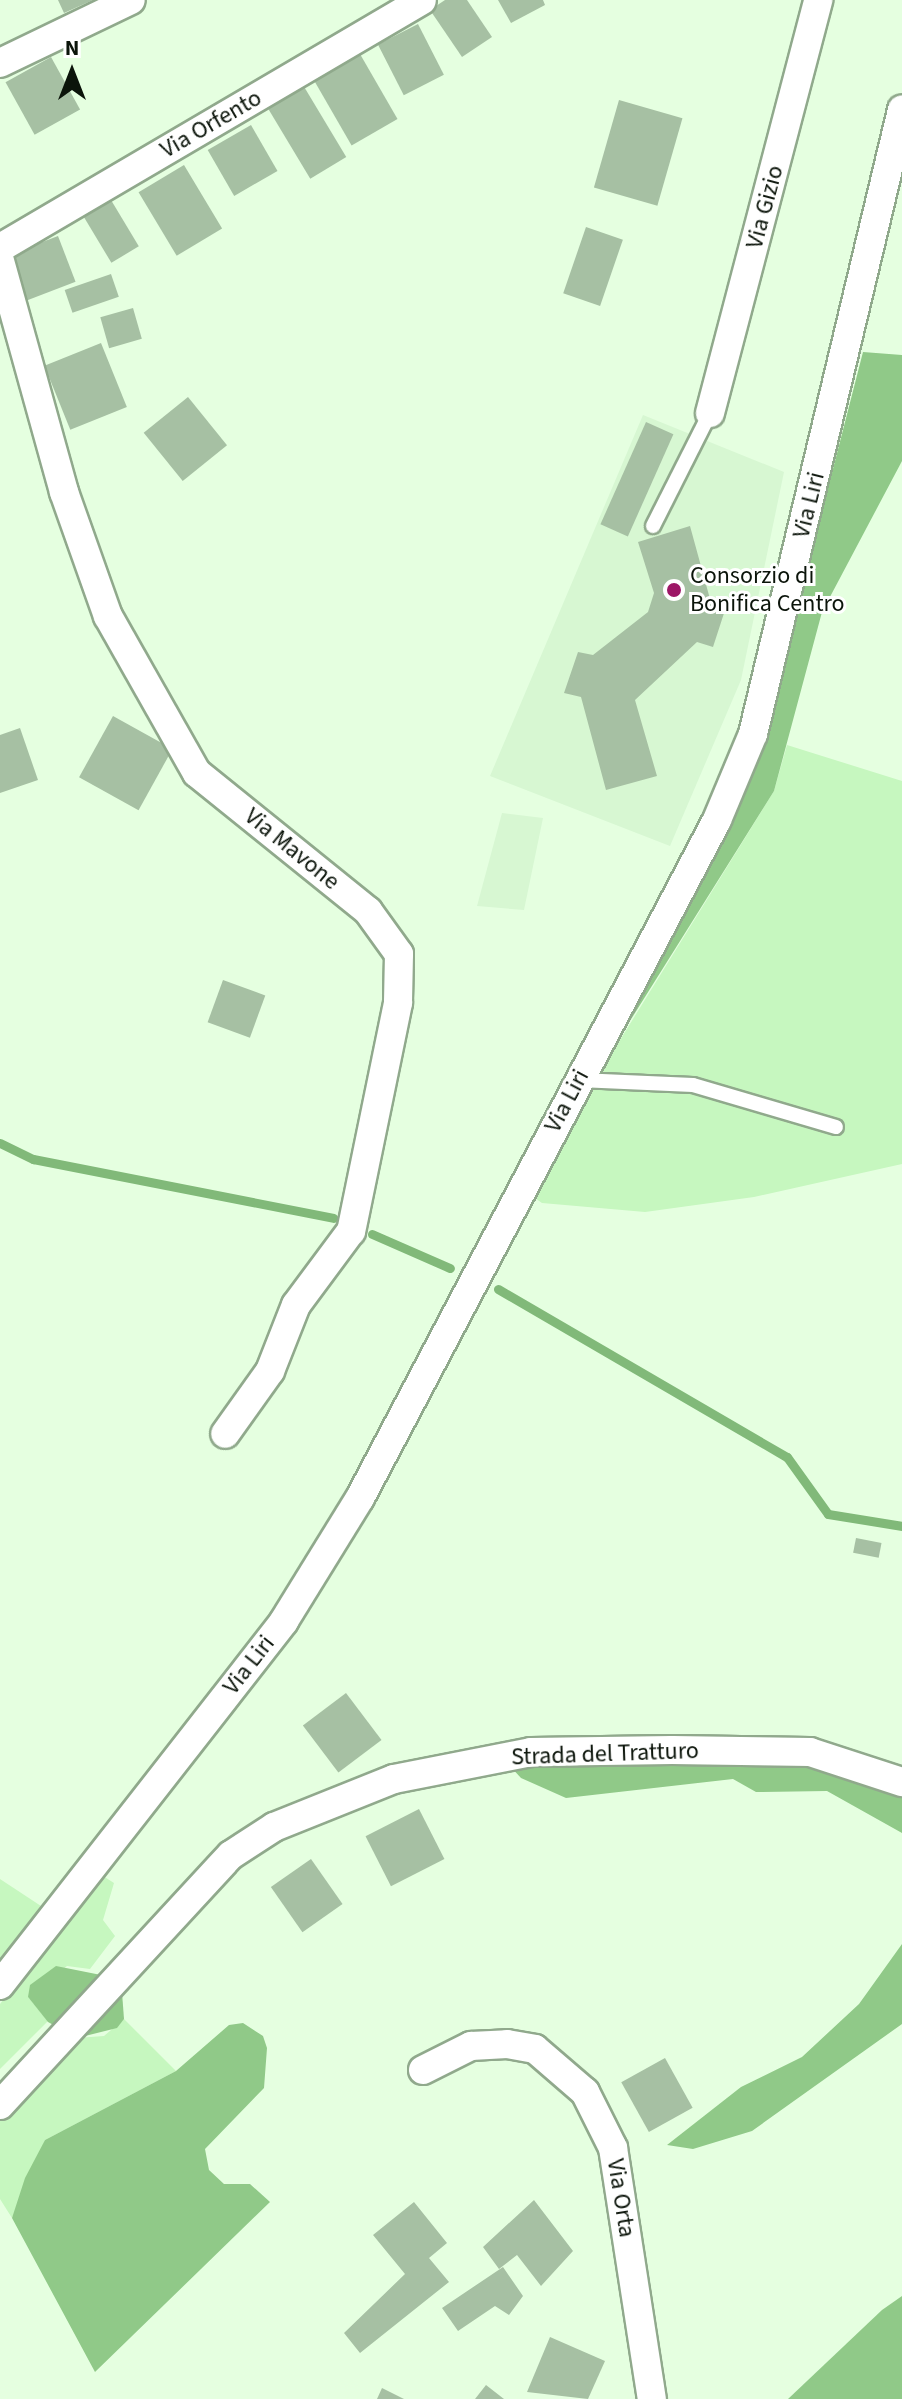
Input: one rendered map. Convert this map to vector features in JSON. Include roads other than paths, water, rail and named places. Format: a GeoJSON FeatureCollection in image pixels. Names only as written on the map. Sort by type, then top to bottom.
{"type":"FeatureCollection","features":[{"type":"Feature","properties":{"kind":"street"},"geometry":{"type":"LineString","coordinates":[[0,63],[131,0]]}},
{"type":"Feature","properties":{"kind":"street","name":"Via Orfento"},"geometry":{"type":"LineString","coordinates":[[0,248],[422,0]]}},
{"type":"Feature","properties":{"kind":"street","name":"Via Gizio"},"geometry":{"type":"LineString","coordinates":[[710,413],[818,0]]}},
{"type":"Feature","properties":{"kind":"street","name":"Via Liri"},"geometry":{"type":"LineString","coordinates":[[0,1985],[284,1621],[360,1498],[717,820],[753,734],[893,178],[902,110]]}},
{"type":"Feature","properties":{"kind":"street","name":"Via Mavone"},"geometry":{"type":"LineString","coordinates":[[0,261],[64,492],[108,616],[197,773],[368,911],[399,954],[398,1003],[351,1231],[296,1305],[270,1371],[225,1434]]}},
{"type":"Feature","properties":{"kind":"street","name":"Strada del Tratturo"},"geometry":{"type":"LineString","coordinates":[[0,2105],[231,1855],[274,1827],[394,1779],[531,1752],[672,1750],[810,1752],[902,1782]]}},
{"type":"Feature","properties":{"kind":"street","name":"Via Orta"},"geometry":{"type":"LineString","coordinates":[[423,2070],[471,2046],[507,2044],[535,2049],[585,2092],[613,2148],[652,2399]]}},
{"type":"Feature","properties":{"kind":"lane"},"geometry":{"type":"LineString","coordinates":[[653,526],[710,413]]}},
{"type":"Feature","properties":{"kind":"lane"},"geometry":{"type":"LineString","coordinates":[[578,1080],[693,1085],[836,1127]]}},
{"type":"Feature","properties":{"kind":"waterway"},"geometry":{"type":"LineString","coordinates":[[0,1143],[33,1159],[333,1218]]}},
{"type":"Feature","properties":{"kind":"waterway"},"geometry":{"type":"LineString","coordinates":[[372,1234],[450,1268]]}},
{"type":"Feature","properties":{"kind":"waterway"},"geometry":{"type":"LineString","coordinates":[[498,1289],[787,1457],[828,1514],[902,1526]]}},
{"type":"Feature","properties":{"kind":"place","name":"Consorzio di Bonifica Centro"},"geometry":{"type":"Point","coordinates":[674,590]}}]}
